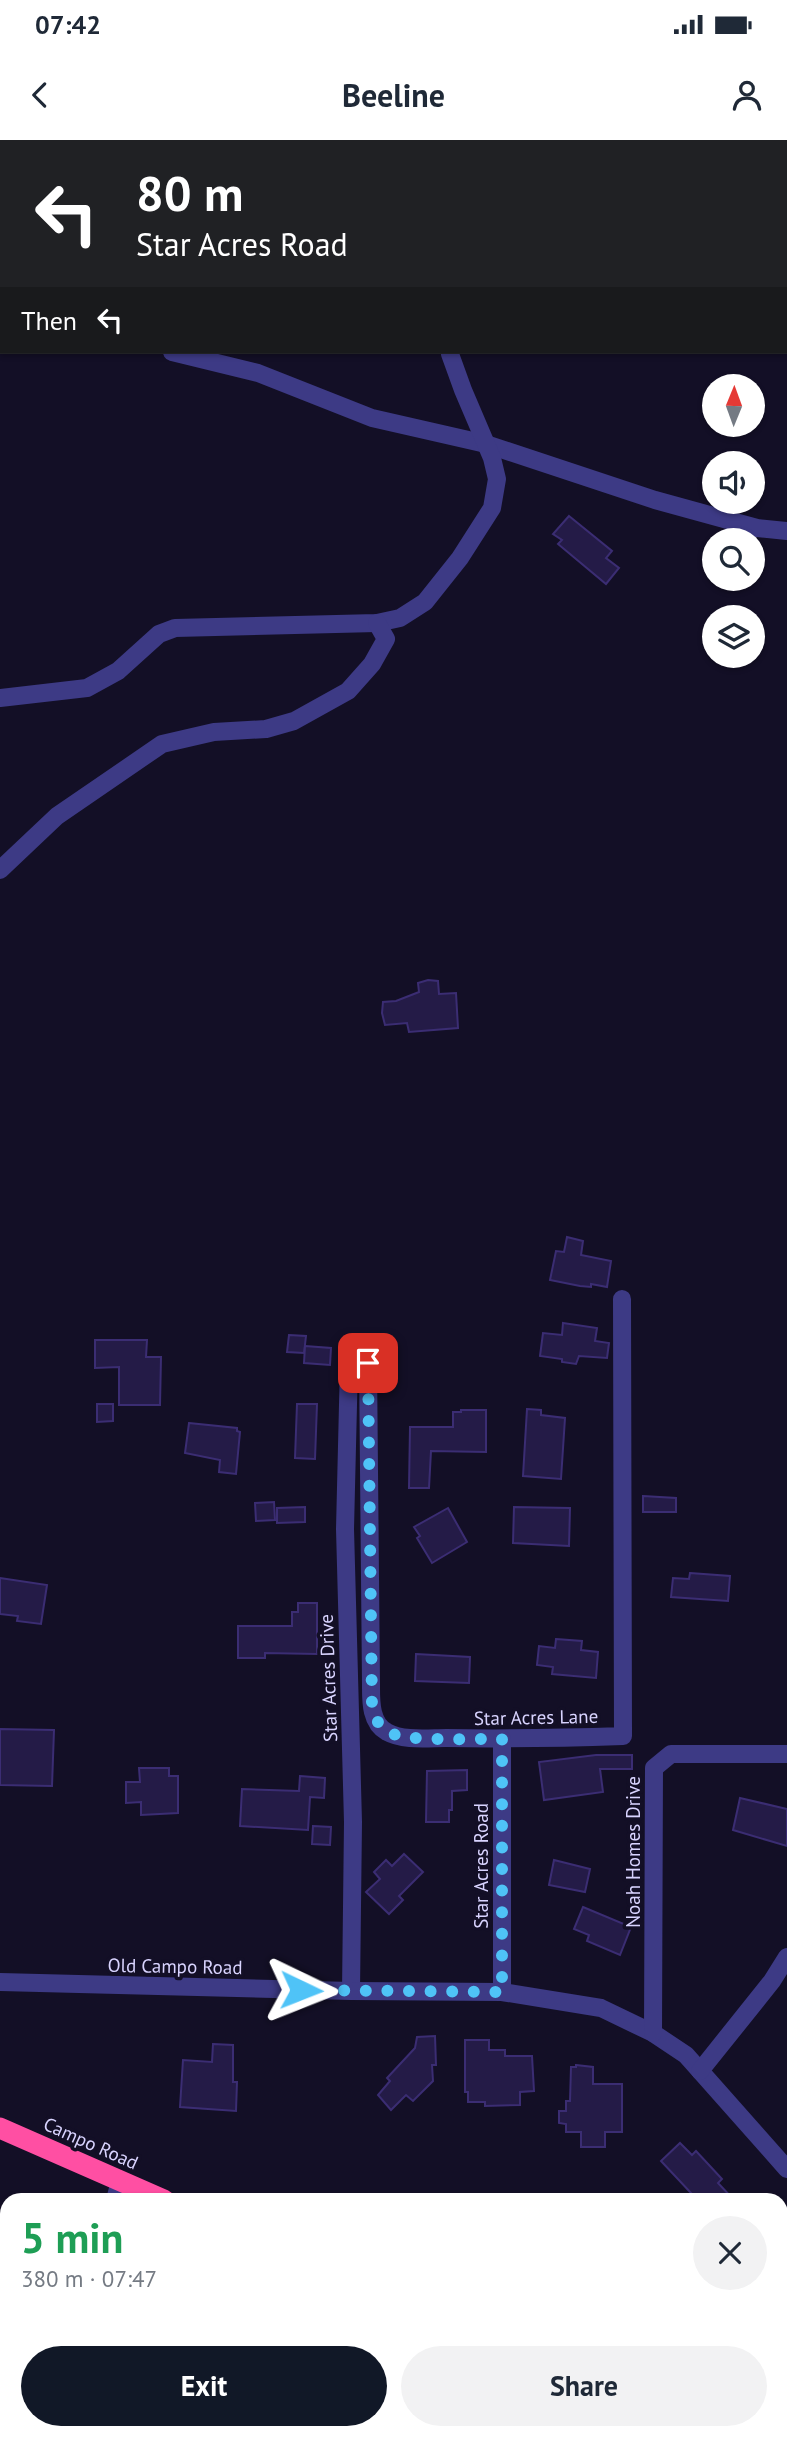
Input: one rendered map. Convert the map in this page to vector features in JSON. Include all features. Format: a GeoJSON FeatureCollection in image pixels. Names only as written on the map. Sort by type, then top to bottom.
{"type":"FeatureCollection","features":[{"type":"Feature","properties":{"kind":"highway","name":"Campo Road"},"geometry":{"type":"LineString","coordinates":[[0,2128],[118,2190]]}},
{"type":"Feature","properties":{"kind":"street"},"geometry":{"type":"LineString","coordinates":[[180,354],[258,373],[372,418],[486,444],[655,500],[757,528],[787,531]]}},
{"type":"Feature","properties":{"kind":"street"},"geometry":{"type":"LineString","coordinates":[[0,698],[88,688],[118,671],[159,634],[176,628],[377,623],[400,618],[425,602],[460,558],[492,508],[497,479],[492,458],[450,354]]}},
{"type":"Feature","properties":{"kind":"street"},"geometry":{"type":"LineString","coordinates":[[0,870],[57,816],[162,744],[214,732],[266,729],[294,721],[348,691],[372,664],[386,639],[377,623]]}},
{"type":"Feature","properties":{"kind":"street","name":"Star Acres Lane"},"geometry":{"type":"LineString","coordinates":[[368,1363],[372,1708],[379,1725],[388,1733],[410,1737],[623,1737],[622,1299]]}},
{"type":"Feature","properties":{"kind":"street","name":"Star Acres Drive"},"geometry":{"type":"LineString","coordinates":[[349,1363],[345,1529],[353,1822],[351,1991]]}},
{"type":"Feature","properties":{"kind":"street","name":"Star Acres Road"},"geometry":{"type":"LineString","coordinates":[[502,1739],[502,1992]]}},
{"type":"Feature","properties":{"kind":"street","name":"Noah Homes Drive"},"geometry":{"type":"LineString","coordinates":[[653,2033],[653,1768],[671,1754],[787,1754]]}},
{"type":"Feature","properties":{"kind":"street"},"geometry":{"type":"LineString","coordinates":[[700,2071],[787,1957]]}},
{"type":"Feature","properties":{"kind":"street","name":"Old Campo Road"},"geometry":{"type":"LineString","coordinates":[[0,1982],[502,1992],[601,2008],[653,2033],[686,2055],[787,2169]]}},
{"type":"Feature","properties":{"kind":"building"},"geometry":{"type":"Polygon","coordinates":[[[569,516],[612,551],[606,558],[619,568],[606,584],[558,544],[562,540],[553,534],[569,516]]]}},
{"type":"Feature","properties":{"kind":"building"},"geometry":{"type":"Polygon","coordinates":[[[438,981],[439,994],[456,993],[458,1028],[409,1032],[407,1023],[385,1025],[383,1002],[396,1001],[419,992],[418,983],[438,981]]]}},
{"type":"Feature","properties":{"kind":"building"},"geometry":{"type":"Polygon","coordinates":[[[567,1237],[583,1241],[581,1255],[611,1261],[607,1287],[591,1284],[591,1287],[580,1286],[550,1280],[556,1251],[564,1252],[567,1237]]]}},
{"type":"Feature","properties":{"kind":"building"},"geometry":{"type":"Polygon","coordinates":[[[563,1323],[597,1328],[595,1341],[609,1343],[607,1358],[579,1356],[576,1364],[540,1356],[543,1333],[562,1335],[563,1323]]]}},
{"type":"Feature","properties":{"kind":"building"},"geometry":{"type":"Polygon","coordinates":[[[289,1335],[306,1336],[304,1353],[287,1352],[289,1335]]]}},
{"type":"Feature","properties":{"kind":"building"},"geometry":{"type":"Polygon","coordinates":[[[95,1340],[147,1340],[146,1357],[161,1357],[160,1405],[119,1405],[119,1367],[95,1368],[95,1340]]]}},
{"type":"Feature","properties":{"kind":"building"},"geometry":{"type":"Polygon","coordinates":[[[305,1346],[331,1348],[330,1365],[304,1363],[305,1346]]]}},
{"type":"Feature","properties":{"kind":"building"},"geometry":{"type":"Polygon","coordinates":[[[97,1404],[113,1404],[113,1421],[97,1422],[97,1404]]]}},
{"type":"Feature","properties":{"kind":"building"},"geometry":{"type":"Polygon","coordinates":[[[297,1404],[317,1404],[315,1459],[295,1458],[297,1404]]]}},
{"type":"Feature","properties":{"kind":"building"},"geometry":{"type":"Polygon","coordinates":[[[527,1409],[541,1410],[541,1415],[565,1418],[561,1479],[523,1476],[527,1409]]]}},
{"type":"Feature","properties":{"kind":"building"},"geometry":{"type":"Polygon","coordinates":[[[486,1410],[486,1452],[431,1451],[429,1488],[409,1488],[410,1427],[453,1427],[453,1412],[486,1410]]]}},
{"type":"Feature","properties":{"kind":"building"},"geometry":{"type":"Polygon","coordinates":[[[189,1423],[237,1428],[240,1432],[236,1474],[219,1472],[220,1460],[185,1453],[189,1423]]]}},
{"type":"Feature","properties":{"kind":"building"},"geometry":{"type":"Polygon","coordinates":[[[643,1496],[676,1498],[676,1512],[643,1512],[643,1496]]]}},
{"type":"Feature","properties":{"kind":"building"},"geometry":{"type":"Polygon","coordinates":[[[274,1502],[275,1520],[256,1521],[255,1503],[274,1502]]]}},
{"type":"Feature","properties":{"kind":"building"},"geometry":{"type":"Polygon","coordinates":[[[305,1507],[305,1522],[277,1523],[277,1508],[305,1507]]]}},
{"type":"Feature","properties":{"kind":"building"},"geometry":{"type":"Polygon","coordinates":[[[514,1507],[570,1508],[569,1546],[513,1543],[514,1507]]]}},
{"type":"Feature","properties":{"kind":"building"},"geometry":{"type":"Polygon","coordinates":[[[448,1508],[467,1542],[432,1563],[417,1538],[420,1536],[414,1527],[448,1508]]]}},
{"type":"Feature","properties":{"kind":"building"},"geometry":{"type":"Polygon","coordinates":[[[690,1573],[730,1576],[728,1601],[671,1597],[673,1578],[689,1579],[690,1573]]]}},
{"type":"Feature","properties":{"kind":"building"},"geometry":{"type":"Polygon","coordinates":[[[0,1578],[47,1585],[41,1624],[17,1621],[18,1616],[0,1614],[0,1578]]]}},
{"type":"Feature","properties":{"kind":"building"},"geometry":{"type":"Polygon","coordinates":[[[298,1603],[317,1603],[317,1654],[265,1653],[265,1658],[238,1658],[238,1626],[292,1626],[292,1612],[298,1612],[298,1603]]]}},
{"type":"Feature","properties":{"kind":"building"},"geometry":{"type":"Polygon","coordinates":[[[556,1639],[582,1641],[581,1650],[598,1652],[596,1678],[552,1674],[553,1667],[537,1665],[539,1646],[555,1648],[556,1639]]]}},
{"type":"Feature","properties":{"kind":"building"},"geometry":{"type":"Polygon","coordinates":[[[416,1654],[470,1657],[469,1683],[415,1681],[416,1654]]]}},
{"type":"Feature","properties":{"kind":"building"},"geometry":{"type":"Polygon","coordinates":[[[0,1729],[54,1730],[52,1786],[0,1785],[0,1729]]]}},
{"type":"Feature","properties":{"kind":"building"},"geometry":{"type":"Polygon","coordinates":[[[596,1755],[632,1755],[632,1769],[600,1769],[603,1792],[544,1800],[539,1762],[596,1755]]]}},
{"type":"Feature","properties":{"kind":"building"},"geometry":{"type":"Polygon","coordinates":[[[139,1768],[169,1768],[169,1776],[178,1776],[178,1813],[141,1815],[141,1802],[126,1803],[126,1782],[140,1782],[139,1768]]]}},
{"type":"Feature","properties":{"kind":"building"},"geometry":{"type":"Polygon","coordinates":[[[467,1770],[467,1790],[452,1791],[449,1822],[426,1822],[427,1771],[467,1770]]]}},
{"type":"Feature","properties":{"kind":"building"},"geometry":{"type":"Polygon","coordinates":[[[300,1776],[325,1778],[324,1798],[310,1797],[308,1830],[240,1826],[242,1789],[299,1791],[300,1776]]]}},
{"type":"Feature","properties":{"kind":"building"},"geometry":{"type":"Polygon","coordinates":[[[740,1798],[787,1809],[787,1846],[733,1830],[740,1798]]]}},
{"type":"Feature","properties":{"kind":"building"},"geometry":{"type":"Polygon","coordinates":[[[313,1826],[331,1827],[330,1845],[312,1844],[313,1826]]]}},
{"type":"Feature","properties":{"kind":"building"},"geometry":{"type":"Polygon","coordinates":[[[404,1854],[423,1872],[399,1896],[403,1900],[389,1914],[366,1892],[380,1879],[374,1872],[386,1860],[392,1866],[404,1854]]]}},
{"type":"Feature","properties":{"kind":"building"},"geometry":{"type":"Polygon","coordinates":[[[554,1860],[590,1869],[585,1892],[549,1885],[554,1860]]]}},
{"type":"Feature","properties":{"kind":"building"},"geometry":{"type":"Polygon","coordinates":[[[583,1907],[631,1927],[620,1955],[587,1941],[589,1935],[574,1929],[583,1907]]]}},
{"type":"Feature","properties":{"kind":"building"},"geometry":{"type":"Polygon","coordinates":[[[435,2036],[436,2065],[432,2065],[433,2081],[413,2101],[406,2095],[391,2110],[378,2095],[390,2081],[387,2078],[415,2048],[417,2037],[435,2036]]]}},
{"type":"Feature","properties":{"kind":"building"},"geometry":{"type":"Polygon","coordinates":[[[465,2040],[489,2040],[489,2050],[505,2050],[505,2056],[532,2056],[534,2091],[520,2092],[520,2105],[485,2106],[485,2102],[468,2102],[468,2092],[465,2092],[465,2040]]]}},
{"type":"Feature","properties":{"kind":"building"},"geometry":{"type":"Polygon","coordinates":[[[213,2044],[233,2045],[233,2082],[237,2082],[236,2111],[180,2107],[183,2060],[212,2062],[213,2044]]]}},
{"type":"Feature","properties":{"kind":"building"},"geometry":{"type":"Polygon","coordinates":[[[571,2067],[593,2067],[593,2084],[622,2084],[622,2132],[605,2132],[605,2147],[581,2147],[581,2132],[566,2132],[566,2124],[559,2123],[559,2111],[566,2111],[566,2101],[570,2101],[571,2067]]]}},
{"type":"Feature","properties":{"kind":"building"},"geometry":{"type":"Polygon","coordinates":[[[680,2143],[692,2155],[696,2151],[722,2179],[718,2183],[727,2193],[691,2193],[661,2161],[680,2143]]]}},
{"type":"Feature","properties":{"kind":"route"},"geometry":{"type":"LineString","coordinates":[[301,1990],[502,1992],[502,1739],[410,1737],[388,1733],[379,1725],[372,1708],[368,1363]]}}]}
